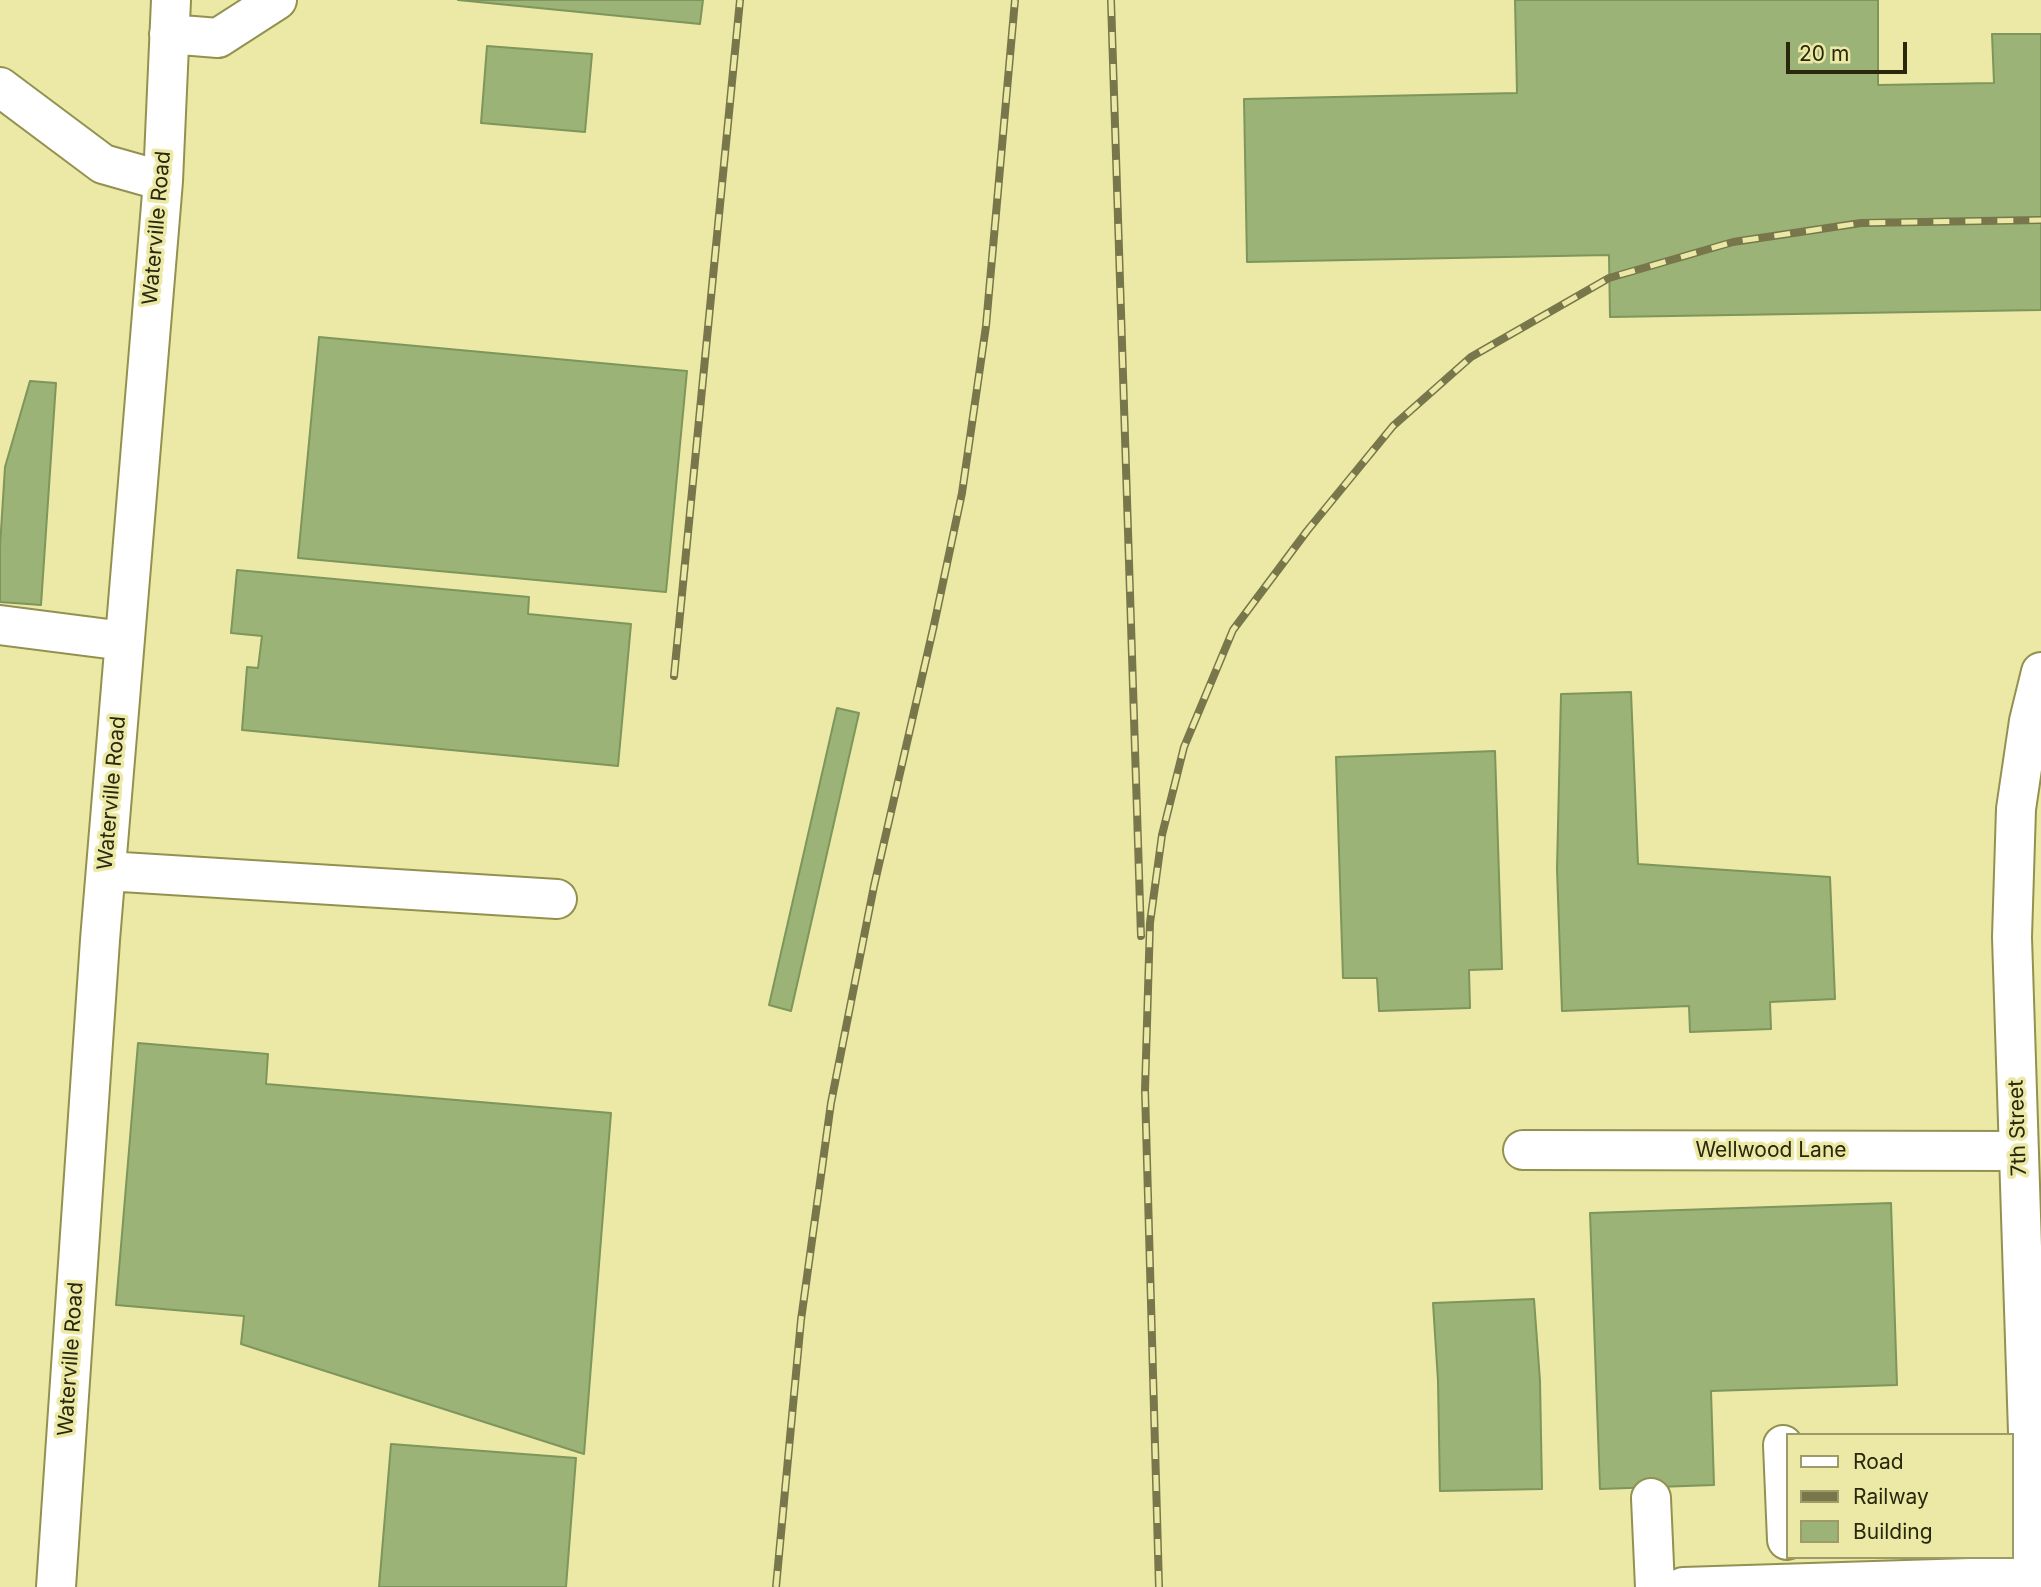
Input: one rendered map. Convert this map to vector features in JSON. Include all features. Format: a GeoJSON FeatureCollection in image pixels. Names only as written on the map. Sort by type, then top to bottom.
{"type":"FeatureCollection","features":[{"type":"Feature","properties":{"kind":"street"},"geometry":{"type":"LineString","coordinates":[[170,17],[218,38],[277,0]]}},
{"type":"Feature","properties":{"kind":"street","name":"Waterville Road"},"geometry":{"type":"LineString","coordinates":[[56,1587],[106,871],[163,181],[170,17]]}},
{"type":"Feature","properties":{"kind":"street"},"geometry":{"type":"LineString","coordinates":[[0,87],[103,164],[163,181]]}},
{"type":"Feature","properties":{"kind":"street"},"geometry":{"type":"LineString","coordinates":[[0,625],[124,641]]}},
{"type":"Feature","properties":{"kind":"street","name":"7th Street"},"geometry":{"type":"LineString","coordinates":[[2033,1581],[2031,1227],[2019,1151],[2012,937],[2016,809],[2029,721],[2041,672]]}},
{"type":"Feature","properties":{"kind":"street"},"geometry":{"type":"LineString","coordinates":[[106,871],[557,900]]}},
{"type":"Feature","properties":{"kind":"street","name":"Wellwood Lane"},"geometry":{"type":"LineString","coordinates":[[1523,1150],[2019,1151]]}},
{"type":"Feature","properties":{"kind":"street"},"geometry":{"type":"LineString","coordinates":[[1783,1445],[1786,1516]]}},
{"type":"Feature","properties":{"kind":"street"},"geometry":{"type":"LineString","coordinates":[[1651,1498],[1655,1587]]}},
{"type":"Feature","properties":{"kind":"street"},"geometry":{"type":"LineString","coordinates":[[1683,1587],[1789,1570],[2033,1581]]}},
{"type":"Feature","properties":{"kind":"building"},"geometry":{"type":"Polygon","coordinates":[[[458,0],[703,0],[700,24],[458,0]]]}},
{"type":"Feature","properties":{"kind":"building"},"geometry":{"type":"Polygon","coordinates":[[[1515,0],[1878,0],[1878,85],[1994,83],[1992,34],[2041,34],[2041,310],[1610,317],[1609,255],[1247,262],[1244,99],[1517,93],[1515,0]]]}},
{"type":"Feature","properties":{"kind":"building"},"geometry":{"type":"Polygon","coordinates":[[[487,46],[592,54],[585,132],[481,123],[487,46]]]}},
{"type":"Feature","properties":{"kind":"building"},"geometry":{"type":"Polygon","coordinates":[[[319,337],[687,371],[666,592],[298,558],[319,337]]]}},
{"type":"Feature","properties":{"kind":"building"},"geometry":{"type":"Polygon","coordinates":[[[30,381],[56,383],[41,605],[0,602],[5,467],[30,381]]]}},
{"type":"Feature","properties":{"kind":"building"},"geometry":{"type":"Polygon","coordinates":[[[237,570],[529,597],[528,614],[631,624],[618,766],[242,730],[247,667],[258,668],[262,636],[231,633],[237,570]]]}},
{"type":"Feature","properties":{"kind":"building"},"geometry":{"type":"Polygon","coordinates":[[[1631,692],[1638,864],[1830,877],[1835,999],[1770,1002],[1771,1029],[1690,1032],[1689,1006],[1562,1011],[1557,869],[1561,694],[1631,692]]]}},
{"type":"Feature","properties":{"kind":"building"},"geometry":{"type":"Polygon","coordinates":[[[837,708],[859,713],[791,1011],[769,1005],[837,708]]]}},
{"type":"Feature","properties":{"kind":"building"},"geometry":{"type":"Polygon","coordinates":[[[1495,751],[1502,969],[1469,970],[1470,1008],[1379,1011],[1377,978],[1343,978],[1336,757],[1495,751]]]}},
{"type":"Feature","properties":{"kind":"building"},"geometry":{"type":"Polygon","coordinates":[[[138,1043],[268,1054],[266,1084],[611,1113],[584,1454],[241,1344],[244,1316],[116,1305],[138,1043]]]}},
{"type":"Feature","properties":{"kind":"building"},"geometry":{"type":"Polygon","coordinates":[[[1891,1203],[1897,1385],[1711,1391],[1714,1485],[1600,1489],[1590,1213],[1891,1203]]]}},
{"type":"Feature","properties":{"kind":"building"},"geometry":{"type":"Polygon","coordinates":[[[1534,1299],[1540,1381],[1542,1489],[1440,1491],[1433,1303],[1534,1299]]]}},
{"type":"Feature","properties":{"kind":"building"},"geometry":{"type":"Polygon","coordinates":[[[391,1444],[576,1458],[566,1587],[379,1587],[391,1444]]]}},
{"type":"Feature","properties":{"kind":"railway"},"geometry":{"type":"LineString","coordinates":[[674,676],[740,0]]}},
{"type":"Feature","properties":{"kind":"railway"},"geometry":{"type":"LineString","coordinates":[[776,1587],[801,1320],[831,1103],[874,886],[962,493],[986,326],[1015,0]]}},
{"type":"Feature","properties":{"kind":"railway"},"geometry":{"type":"LineString","coordinates":[[1111,0],[1141,936]]}},
{"type":"Feature","properties":{"kind":"railway"},"geometry":{"type":"LineString","coordinates":[[1159,1587],[1145,1090],[1150,923],[1162,835],[1184,747],[1233,630],[1307,531],[1393,426],[1471,357],[1609,278],[1733,242],[1861,223],[2041,220]]}}]}
